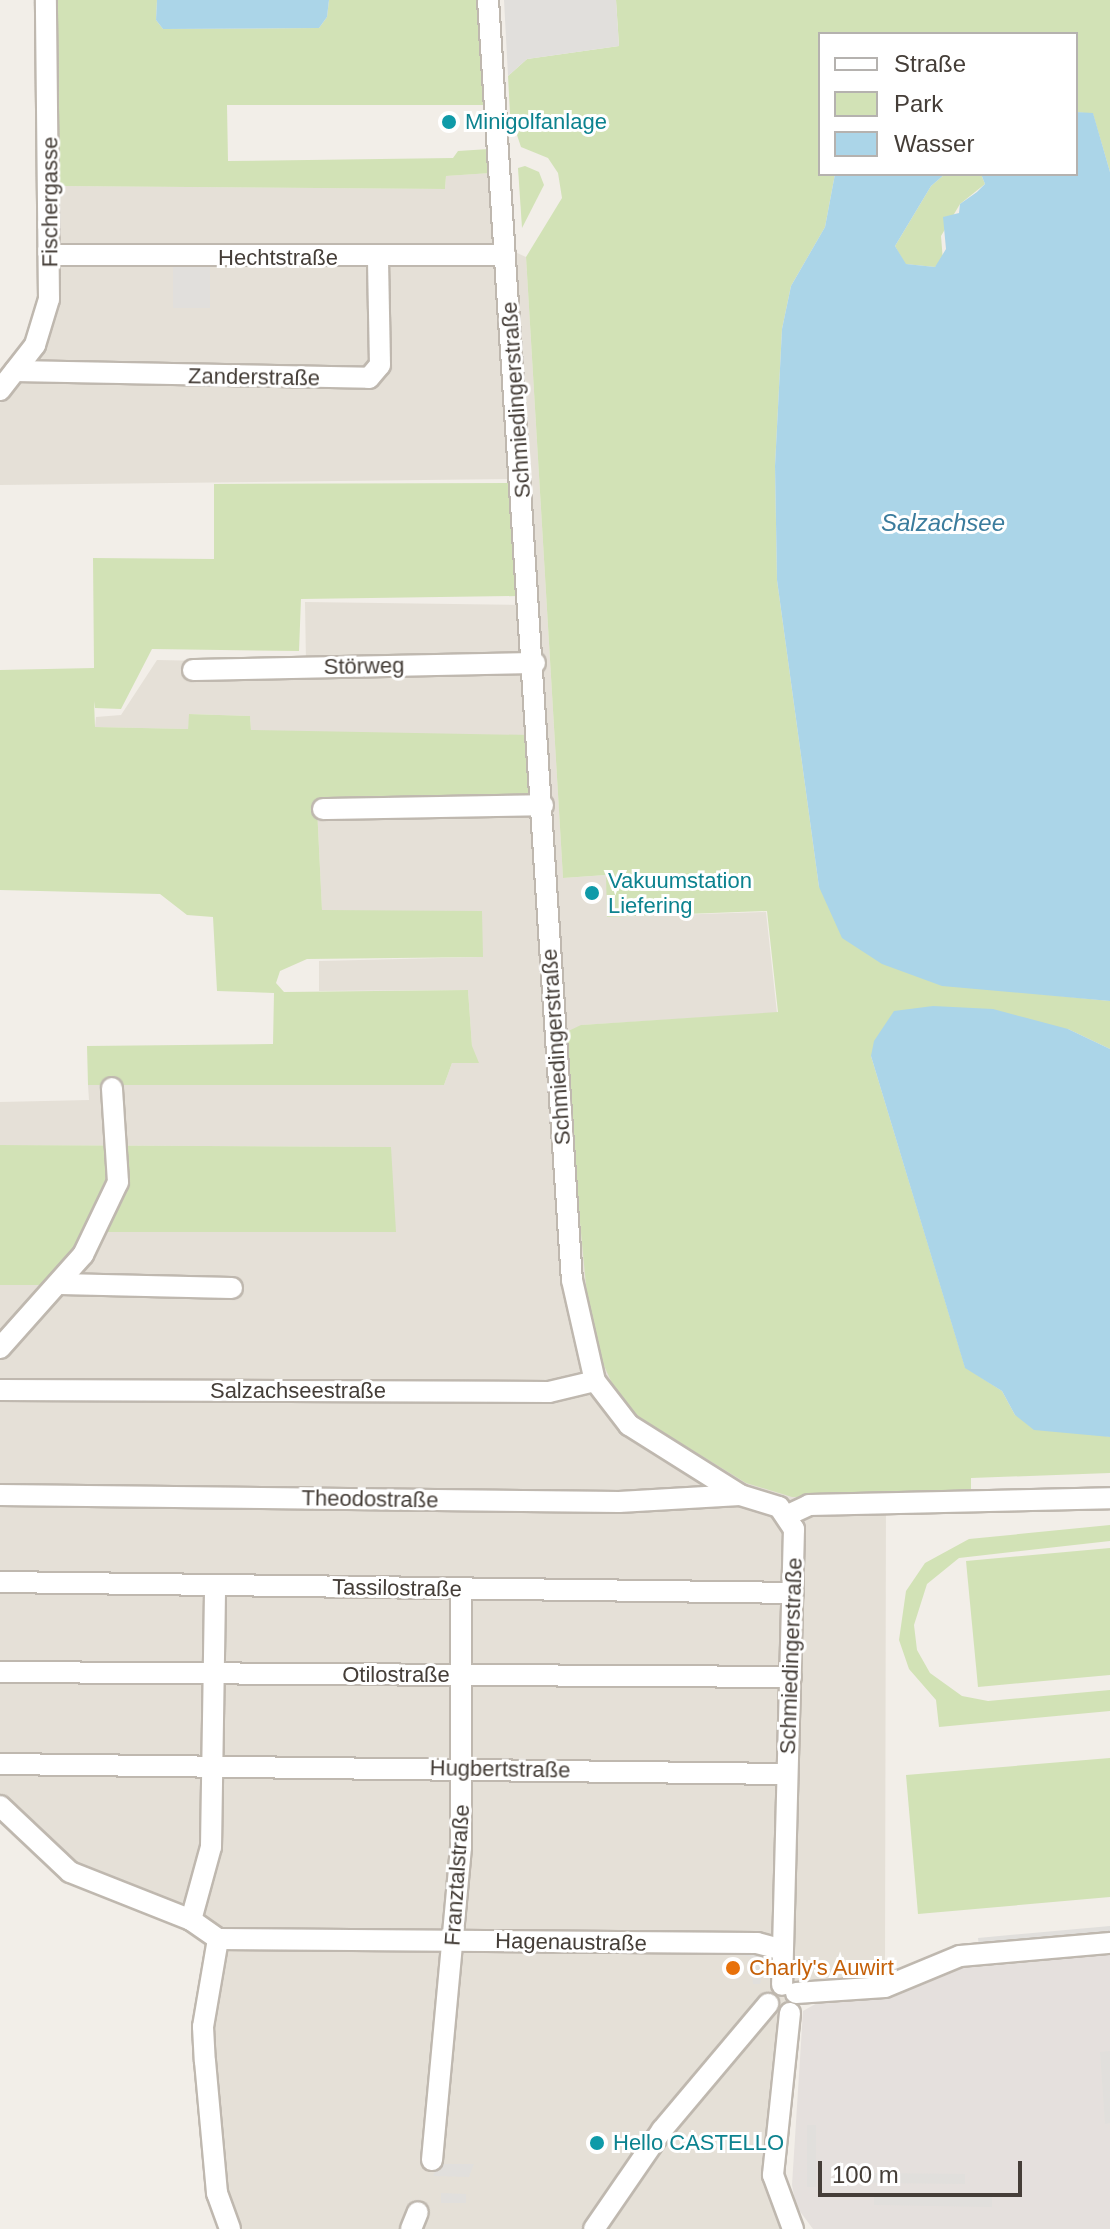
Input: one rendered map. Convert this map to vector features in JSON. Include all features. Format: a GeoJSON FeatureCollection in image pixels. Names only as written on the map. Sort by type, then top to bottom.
{"type":"FeatureCollection","features":[{"type":"Feature","properties":{"kind":"street","name":"Fischergasse"},"geometry":{"type":"LineString","coordinates":[[0,390],[35,345],[44,321],[51,255],[46,0]]}},
{"type":"Feature","properties":{"kind":"street","name":"Schmiedingerstraße"},"geometry":{"type":"LineString","coordinates":[[488,0],[535,663],[572,1280],[595,1381],[629,1425],[740,1495],[765,1501],[788,1515],[794,1529],[780,1949],[789,1997],[773,2175],[793,2229]]}},
{"type":"Feature","properties":{"kind":"street","name":"Hechtstraße"},"geometry":{"type":"LineString","coordinates":[[51,255],[378,258],[505,255]]}},
{"type":"Feature","properties":{"kind":"street","name":"Zanderstraße"},"geometry":{"type":"LineString","coordinates":[[15,371],[369,378],[380,365],[378,258]]}},
{"type":"Feature","properties":{"kind":"street","name":"Störweg"},"geometry":{"type":"LineString","coordinates":[[193,670],[535,663]]}},
{"type":"Feature","properties":{"kind":"street"},"geometry":{"type":"LineString","coordinates":[[323,809],[543,805]]}},
{"type":"Feature","properties":{"kind":"street"},"geometry":{"type":"LineString","coordinates":[[0,1348],[83,1255],[118,1182],[112,1088]]}},
{"type":"Feature","properties":{"kind":"street"},"geometry":{"type":"LineString","coordinates":[[60,1284],[232,1288]]}},
{"type":"Feature","properties":{"kind":"street","name":"Salzachseestraße"},"geometry":{"type":"LineString","coordinates":[[0,1390],[549,1392],[595,1381]]}},
{"type":"Feature","properties":{"kind":"street","name":"Theodostraße"},"geometry":{"type":"LineString","coordinates":[[0,1495],[619,1502],[740,1495]]}},
{"type":"Feature","properties":{"kind":"street"},"geometry":{"type":"LineString","coordinates":[[788,1515],[809,1505],[1110,1498]]}},
{"type":"Feature","properties":{"kind":"street","name":"Tassilostraße"},"geometry":{"type":"LineString","coordinates":[[0,1582],[793,1593]]}},
{"type":"Feature","properties":{"kind":"street"},"geometry":{"type":"LineString","coordinates":[[191,1920],[211,1847],[215,1585]]}},
{"type":"Feature","properties":{"kind":"street","name":"Franztalstraße"},"geometry":{"type":"LineString","coordinates":[[432,2160],[454,1941],[463,1769],[461,1589]]}},
{"type":"Feature","properties":{"kind":"street","name":"Otilostraße"},"geometry":{"type":"LineString","coordinates":[[0,1672],[791,1677]]}},
{"type":"Feature","properties":{"kind":"street","name":"Hugbertstraße"},"geometry":{"type":"LineString","coordinates":[[0,1764],[787,1774]]}},
{"type":"Feature","properties":{"kind":"street"},"geometry":{"type":"LineString","coordinates":[[0,1806],[70,1872],[191,1920],[218,1939],[203,2027],[217,2193],[230,2229]]}},
{"type":"Feature","properties":{"kind":"street","name":"Hagenaustraße"},"geometry":{"type":"LineString","coordinates":[[218,1939],[757,1943],[780,1949]]}},
{"type":"Feature","properties":{"kind":"street"},"geometry":{"type":"LineString","coordinates":[[594,2229],[662,2130],[768,2004],[770,1991],[789,1997],[885,1987],[960,1956],[1110,1943]]}},
{"type":"Feature","properties":{"kind":"shaded area"},"geometry":{"type":"Polygon","coordinates":[[[504,0],[616,0],[619,46],[527,59],[508,76],[504,0]]]}},
{"type":"Feature","properties":{"kind":"shaded area"},"geometry":{"type":"Polygon","coordinates":[[[491,173],[495,243],[526,257],[563,878],[607,875],[608,917],[766,912],[777,1013],[581,1025],[792,1496],[886,1494],[885,1978],[794,1981],[775,2045],[766,2135],[766,2181],[780,2229],[236,2229],[227,2199],[212,2034],[226,1938],[93,1879],[0,1800],[0,1285],[53,1285],[94,1227],[390,1147],[0,1145],[0,1102],[89,1100],[88,1085],[444,1085],[452,1063],[472,1046],[468,990],[319,991],[319,961],[482,957],[481,911],[322,911],[317,806],[251,730],[250,716],[190,714],[188,729],[95,727],[96,717],[121,715],[157,660],[306,663],[305,602],[520,605],[516,479],[0,485],[0,403],[33,357],[54,186],[445,189],[446,176],[491,173]]]}},
{"type":"Feature","properties":{"kind":"shaded area"},"geometry":{"type":"Polygon","coordinates":[[[210,264],[210,308],[173,308],[173,265],[210,264]]]}},
{"type":"Feature","properties":{"kind":"shaded area"},"geometry":{"type":"Polygon","coordinates":[[[1110,1926],[1110,1936],[979,1947],[978,1938],[1110,1926]]]}},
{"type":"Feature","properties":{"kind":"shaded area"},"geometry":{"type":"Polygon","coordinates":[[[711,1947],[760,1953],[765,1964],[760,1984],[753,1984],[750,1956],[711,1953],[711,1947]]]}},
{"type":"Feature","properties":{"kind":"shaded area"},"geometry":{"type":"Polygon","coordinates":[[[1110,1951],[1110,2229],[813,2229],[796,2206],[792,2185],[803,2011],[826,1998],[881,1996],[975,1961],[1110,1951]]]}},
{"type":"Feature","properties":{"kind":"shaded area"},"geometry":{"type":"Polygon","coordinates":[[[1110,2051],[1110,2123],[1105,2124],[1100,2052],[1110,2051]]]}},
{"type":"Feature","properties":{"kind":"shaded area"},"geometry":{"type":"Polygon","coordinates":[[[807,2125],[816,2125],[816,2187],[807,2187],[807,2125]]]}},
{"type":"Feature","properties":{"kind":"shaded area"},"geometry":{"type":"Polygon","coordinates":[[[438,2164],[474,2164],[469,2177],[433,2176],[438,2164]]]}},
{"type":"Feature","properties":{"kind":"shaded area"},"geometry":{"type":"Polygon","coordinates":[[[870,2173],[965,2174],[965,2184],[870,2183],[870,2173]]]}},
{"type":"Feature","properties":{"kind":"shaded area"},"geometry":{"type":"Polygon","coordinates":[[[441,2193],[466,2194],[466,2203],[441,2203],[441,2193]]]}},
{"type":"Feature","properties":{"kind":"shaded area"},"geometry":{"type":"Polygon","coordinates":[[[874,2194],[992,2196],[992,2207],[874,2205],[874,2194]]]}},
{"type":"Feature","properties":{"kind":"green space"},"geometry":{"type":"Polygon","coordinates":[[[49,0],[157,0],[156,20],[163,29],[319,28],[327,17],[329,0],[481,0],[485,105],[227,105],[228,161],[453,158],[458,151],[489,149],[491,173],[446,176],[445,189],[54,186],[49,0]]]}},
{"type":"Feature","properties":{"kind":"green space"},"geometry":{"type":"Polygon","coordinates":[[[616,0],[1110,0],[1110,172],[1093,114],[1078,112],[1078,32],[818,32],[818,176],[835,176],[825,227],[791,286],[782,329],[775,466],[777,580],[819,887],[1001,990],[1110,1001],[1110,1049],[1068,1029],[871,1056],[965,1367],[1002,1391],[1015,1415],[1110,1437],[1110,1473],[971,1478],[971,1494],[792,1497],[746,1483],[640,1418],[616,1392],[591,1337],[562,1034],[581,1025],[778,1012],[767,911],[607,917],[606,875],[563,878],[526,257],[562,198],[558,173],[548,158],[521,147],[510,114],[508,76],[527,59],[619,46],[616,0]]]}},
{"type":"Feature","properties":{"kind":"green space"},"geometry":{"type":"Polygon","coordinates":[[[525,166],[539,172],[544,185],[522,228],[518,168],[525,166]]]}},
{"type":"Feature","properties":{"kind":"green space"},"geometry":{"type":"Polygon","coordinates":[[[943,176],[982,176],[985,184],[960,204],[941,236],[943,261],[935,267],[905,264],[895,246],[931,186],[943,176]]]}},
{"type":"Feature","properties":{"kind":"green space"},"geometry":{"type":"Polygon","coordinates":[[[514,483],[518,596],[301,599],[299,651],[152,649],[121,709],[95,708],[94,701],[95,727],[188,729],[189,714],[250,716],[251,730],[530,735],[532,803],[317,807],[322,910],[482,911],[483,957],[307,959],[280,971],[276,983],[284,992],[468,990],[472,1046],[479,1063],[452,1063],[444,1085],[88,1085],[87,1046],[273,1044],[274,993],[217,991],[213,917],[187,915],[160,894],[0,890],[0,670],[94,668],[93,558],[214,559],[214,484],[514,483]]]}},
{"type":"Feature","properties":{"kind":"green space"},"geometry":{"type":"Polygon","coordinates":[[[0,1145],[391,1147],[396,1232],[103,1232],[53,1285],[0,1285],[0,1145]]]}},
{"type":"Feature","properties":{"kind":"green space"},"geometry":{"type":"Polygon","coordinates":[[[1110,1525],[1110,1541],[959,1558],[927,1584],[914,1625],[917,1650],[930,1673],[962,1696],[988,1701],[1110,1690],[1110,1711],[939,1727],[936,1700],[909,1669],[899,1640],[906,1591],[925,1563],[969,1539],[1110,1525]]]}},
{"type":"Feature","properties":{"kind":"green space"},"geometry":{"type":"Polygon","coordinates":[[[1110,1548],[1110,1675],[978,1687],[966,1561],[1110,1548]]]}},
{"type":"Feature","properties":{"kind":"green space"},"geometry":{"type":"Polygon","coordinates":[[[1110,1758],[1110,1897],[918,1914],[906,1775],[1110,1758]]]}},
{"type":"Feature","properties":{"kind":"water"},"geometry":{"type":"Polygon","coordinates":[[[157,0],[329,0],[327,17],[319,28],[163,29],[156,20],[157,0]]]}},
{"type":"Feature","properties":{"kind":"water","name":"Salzachsee"},"geometry":{"type":"Polygon","coordinates":[[[1078,112],[1093,113],[1110,172],[1110,1001],[942,986],[882,964],[842,938],[819,887],[777,580],[775,466],[782,329],[791,286],[825,227],[835,176],[943,176],[931,186],[895,246],[906,264],[935,267],[946,249],[943,217],[959,213],[960,204],[985,184],[982,176],[1078,176],[1078,112]]]}},
{"type":"Feature","properties":{"kind":"water"},"geometry":{"type":"Polygon","coordinates":[[[933,1006],[993,1009],[1068,1029],[1110,1049],[1110,1437],[1034,1430],[1015,1415],[1002,1391],[965,1368],[871,1056],[874,1041],[894,1011],[933,1006]]]}},
{"type":"Feature","properties":{"kind":"place","name":"Minigolfanlage"},"geometry":{"type":"Point","coordinates":[449,122]}},
{"type":"Feature","properties":{"kind":"place","name":"Vakuumstation Liefering"},"geometry":{"type":"Point","coordinates":[592,893]}},
{"type":"Feature","properties":{"kind":"place","name":"Charly's Auwirt"},"geometry":{"type":"Point","coordinates":[733,1968]}},
{"type":"Feature","properties":{"kind":"place","name":"Hello CASTELLO"},"geometry":{"type":"Point","coordinates":[597,2143]}}]}
